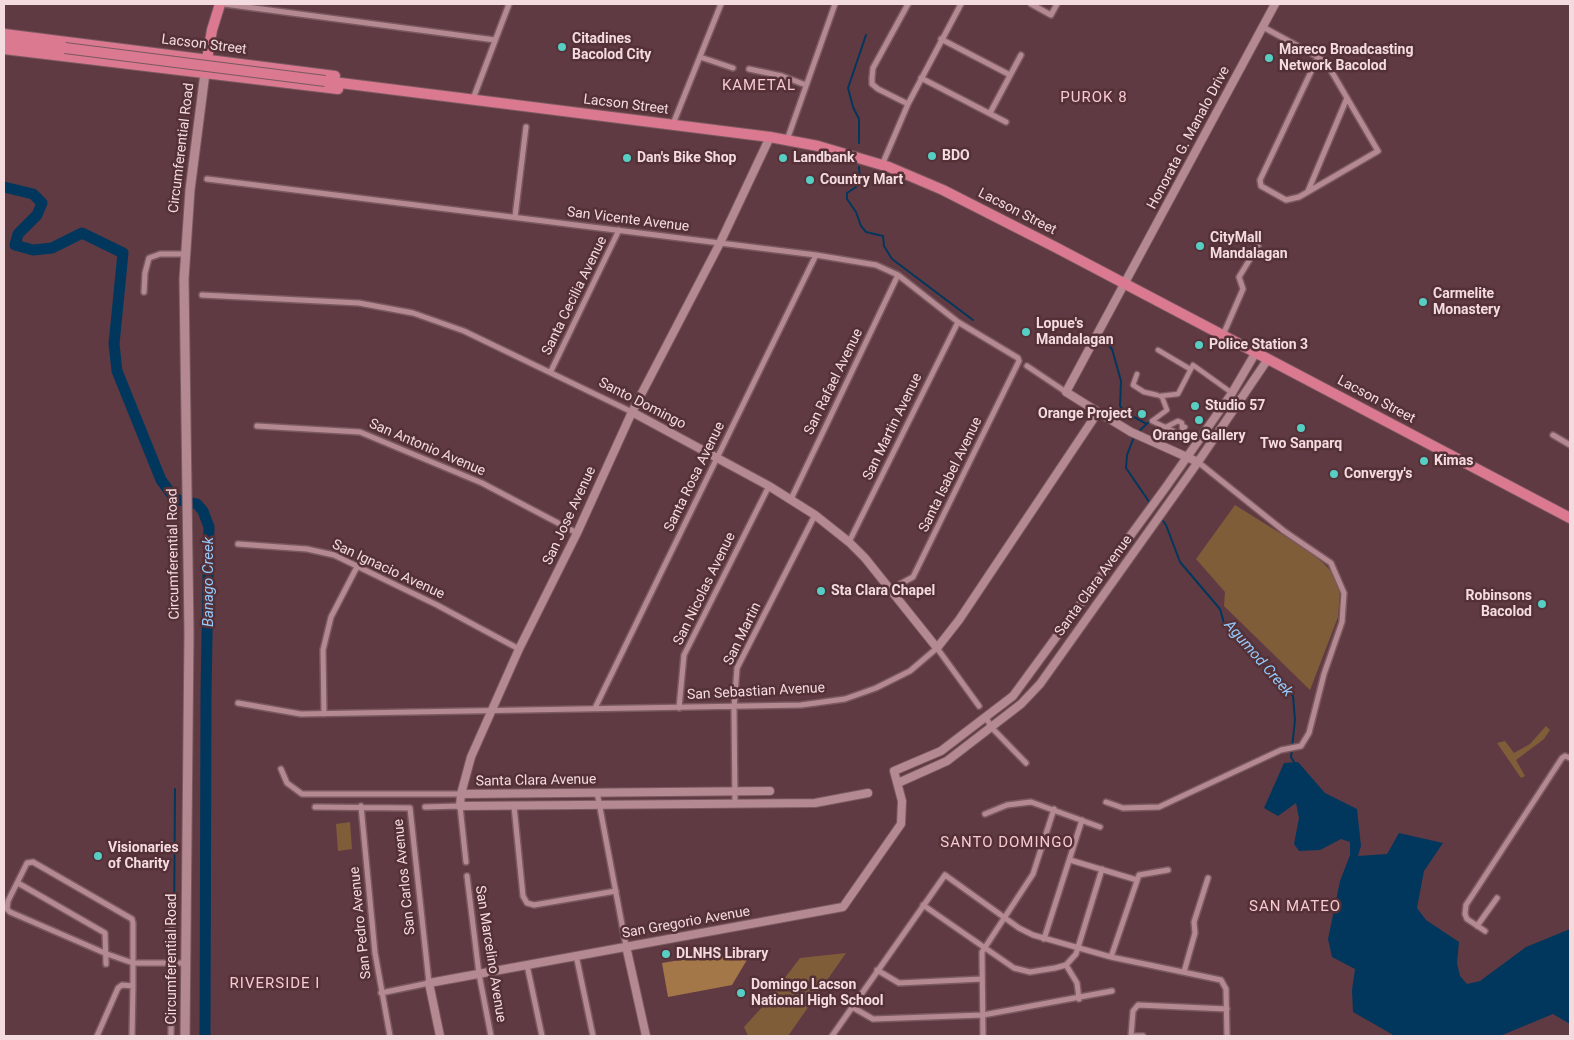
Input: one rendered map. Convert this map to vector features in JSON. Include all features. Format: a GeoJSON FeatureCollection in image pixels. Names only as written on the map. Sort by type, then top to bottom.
{"type":"FeatureCollection","features":[{"type":"Feature","properties":{"kind":"main road"},"geometry":{"type":"LineString","coordinates":[[205,73],[212,30],[220,4]]}},
{"type":"Feature","properties":{"kind":"main road","name":"Lacson Street"},"geometry":{"type":"LineString","coordinates":[[4,34],[363,79],[399,91]]}},
{"type":"Feature","properties":{"kind":"main road","name":"Lacson Street"},"geometry":{"type":"LineString","coordinates":[[6,43],[205,73],[361,93],[399,91]]}},
{"type":"Feature","properties":{"kind":"main road","name":"Lacson Street"},"geometry":{"type":"LineString","coordinates":[[6,43],[65,48],[673,124],[770,137],[827,148],[882,165],[942,190],[1256,352],[1570,518]]}},
{"type":"Feature","properties":{"kind":"main road","name":"Circumferential Road"},"geometry":{"type":"LineString","coordinates":[[178,1029],[177,963],[189,633],[186,501],[185,254],[205,73]]}},
{"type":"Feature","properties":{"kind":"street"},"geometry":{"type":"LineString","coordinates":[[224,4],[495,40]]}},
{"type":"Feature","properties":{"kind":"street"},"geometry":{"type":"LineString","coordinates":[[280,11],[282,4]]}},
{"type":"Feature","properties":{"kind":"street"},"geometry":{"type":"LineString","coordinates":[[472,100],[509,4]]}},
{"type":"Feature","properties":{"kind":"street"},"geometry":{"type":"LineString","coordinates":[[673,124],[721,4]]}},
{"type":"Feature","properties":{"kind":"street"},"geometry":{"type":"LineString","coordinates":[[786,140],[835,4]]}},
{"type":"Feature","properties":{"kind":"street"},"geometry":{"type":"LineString","coordinates":[[908,4],[874,68],[872,84],[908,104]]}},
{"type":"Feature","properties":{"kind":"street"},"geometry":{"type":"LineString","coordinates":[[882,165],[908,104],[960,4]]}},
{"type":"Feature","properties":{"kind":"street"},"geometry":{"type":"LineString","coordinates":[[1031,4],[1051,15],[1057,4]]}},
{"type":"Feature","properties":{"kind":"street","name":"Honorata G. Manalo Drive"},"geometry":{"type":"LineString","coordinates":[[1066,392],[1275,4]]}},
{"type":"Feature","properties":{"kind":"street"},"geometry":{"type":"LineString","coordinates":[[1263,27],[1318,57],[1326,62],[1378,151],[1294,199],[1286,200],[1261,186],[1260,182],[1318,57]]}},
{"type":"Feature","properties":{"kind":"street"},"geometry":{"type":"LineString","coordinates":[[941,39],[1010,75]]}},
{"type":"Feature","properties":{"kind":"street"},"geometry":{"type":"LineString","coordinates":[[990,114],[1021,54]]}},
{"type":"Feature","properties":{"kind":"street"},"geometry":{"type":"LineString","coordinates":[[700,57],[733,68]]}},
{"type":"Feature","properties":{"kind":"street"},"geometry":{"type":"LineString","coordinates":[[749,69],[782,76],[806,84]]}},
{"type":"Feature","properties":{"kind":"street"},"geometry":{"type":"LineString","coordinates":[[921,78],[1006,122]]}},
{"type":"Feature","properties":{"kind":"street"},"geometry":{"type":"LineString","coordinates":[[1308,191],[1347,98]]}},
{"type":"Feature","properties":{"kind":"street"},"geometry":{"type":"LineString","coordinates":[[515,217],[526,127]]}},
{"type":"Feature","properties":{"kind":"street","name":"San Jose Avenue"},"geometry":{"type":"LineString","coordinates":[[460,806],[461,794],[471,757],[519,649],[577,533],[632,412],[720,243],[770,137]]}},
{"type":"Feature","properties":{"kind":"street","name":"San Vicente Avenue"},"geometry":{"type":"LineString","coordinates":[[207,179],[876,264],[898,275],[958,322],[1018,358]]}},
{"type":"Feature","properties":{"kind":"street","name":"Santa Cecilia Avenue"},"geometry":{"type":"LineString","coordinates":[[551,372],[612,250],[619,230]]}},
{"type":"Feature","properties":{"kind":"street"},"geometry":{"type":"LineString","coordinates":[[1223,335],[1243,289],[1239,277],[1258,246]]}},
{"type":"Feature","properties":{"kind":"street"},"geometry":{"type":"LineString","coordinates":[[144,292],[145,272],[149,258],[160,254],[185,254]]}},
{"type":"Feature","properties":{"kind":"street","name":"Santa Rosa Avenue"},"geometry":{"type":"LineString","coordinates":[[595,708],[816,255]]}},
{"type":"Feature","properties":{"kind":"street","name":"San Rafael Avenue"},"geometry":{"type":"LineString","coordinates":[[791,499],[898,275]]}},
{"type":"Feature","properties":{"kind":"street","name":"Santo Domingo"},"geometry":{"type":"LineString","coordinates":[[202,296],[359,302],[413,313],[464,331],[551,372],[718,457],[791,499],[849,542],[937,648],[979,706]]}},
{"type":"Feature","properties":{"kind":"street","name":"San Martin Avenue"},"geometry":{"type":"LineString","coordinates":[[849,542],[958,322]]}},
{"type":"Feature","properties":{"kind":"street"},"geometry":{"type":"LineString","coordinates":[[1158,350],[1190,368]]}},
{"type":"Feature","properties":{"kind":"street","name":"Santa Clara Avenue"},"geometry":{"type":"LineString","coordinates":[[894,771],[941,751],[986,718],[1012,696],[1028,678],[1187,458],[1232,393],[1256,352]]}},
{"type":"Feature","properties":{"kind":"street","name":"Santa Isabel Avenue"},"geometry":{"type":"LineString","coordinates":[[890,590],[913,577],[1019,364],[1018,358]]}},
{"type":"Feature","properties":{"kind":"street","name":"Santa Clara Avenue"},"geometry":{"type":"LineString","coordinates":[[898,783],[947,761],[1021,704],[1040,684],[1175,495],[1268,359]]}},
{"type":"Feature","properties":{"kind":"street"},"geometry":{"type":"LineString","coordinates":[[1137,374],[1133,385],[1144,392],[1160,396],[1178,394],[1193,365],[1232,393]]}},
{"type":"Feature","properties":{"kind":"street"},"geometry":{"type":"LineString","coordinates":[[1027,366],[1131,432],[1198,462],[1284,531],[1326,558],[1339,577],[1344,593],[1342,622],[1324,674],[1309,733],[1298,746],[1284,750],[1159,807],[1123,808],[1106,802]]}},
{"type":"Feature","properties":{"kind":"street"},"geometry":{"type":"LineString","coordinates":[[1160,396],[1168,410],[1152,422],[1180,434],[1183,429],[1182,423],[1178,420],[1166,427]]}},
{"type":"Feature","properties":{"kind":"street","name":"San Sebastian Avenue"},"geometry":{"type":"LineString","coordinates":[[238,703],[289,713],[324,714],[595,708],[734,708],[806,705],[845,699],[876,688],[910,670],[937,648],[959,620],[1098,412]]}},
{"type":"Feature","properties":{"kind":"street","name":"San Antonio Avenue"},"geometry":{"type":"LineString","coordinates":[[257,426],[360,432],[482,483],[577,533]]}},
{"type":"Feature","properties":{"kind":"street"},"geometry":{"type":"LineString","coordinates":[[1553,435],[1570,445]]}},
{"type":"Feature","properties":{"kind":"street","name":"San Nicolas Avenue"},"geometry":{"type":"LineString","coordinates":[[679,708],[684,655],[768,486]]}},
{"type":"Feature","properties":{"kind":"street","name":"San Martin"},"geometry":{"type":"LineString","coordinates":[[735,803],[734,708],[737,668],[815,515]]}},
{"type":"Feature","properties":{"kind":"street","name":"San Ignacio Avenue"},"geometry":{"type":"LineString","coordinates":[[238,544],[322,552],[358,565],[519,649]]}},
{"type":"Feature","properties":{"kind":"street"},"geometry":{"type":"LineString","coordinates":[[324,714],[323,650],[330,617],[358,565]]}},
{"type":"Feature","properties":{"kind":"street"},"geometry":{"type":"LineString","coordinates":[[986,718],[992,728],[1026,763]]}},
{"type":"Feature","properties":{"kind":"street"},"geometry":{"type":"LineString","coordinates":[[1485,931],[1465,917],[1466,905],[1562,758],[1565,756],[1570,758]]}},
{"type":"Feature","properties":{"kind":"street","name":"Santa Clara Avenue"},"geometry":{"type":"LineString","coordinates":[[281,769],[287,783],[302,794],[770,791]]}},
{"type":"Feature","properties":{"kind":"street","name":"San Gregorio Avenue"},"geometry":{"type":"LineString","coordinates":[[381,993],[576,955],[843,908],[901,824],[902,809],[894,771]]}},
{"type":"Feature","properties":{"kind":"street"},"geometry":{"type":"LineString","coordinates":[[597,792],[626,946],[646,1036]]}},
{"type":"Feature","properties":{"kind":"street","name":"Santa Clara Avenue"},"geometry":{"type":"LineString","coordinates":[[425,807],[815,803],[868,793]]}},
{"type":"Feature","properties":{"kind":"street"},"geometry":{"type":"LineString","coordinates":[[985,814],[1007,805],[1031,802],[1100,828]]}},
{"type":"Feature","properties":{"kind":"street","name":"San Pedro Avenue"},"geometry":{"type":"LineString","coordinates":[[361,806],[375,953],[390,1036]]}},
{"type":"Feature","properties":{"kind":"street"},"geometry":{"type":"LineString","coordinates":[[460,806],[466,862]]}},
{"type":"Feature","properties":{"kind":"street"},"geometry":{"type":"LineString","coordinates":[[514,806],[523,896],[527,903],[534,905],[616,891]]}},
{"type":"Feature","properties":{"kind":"street","name":"San Carlos Avenue"},"geometry":{"type":"LineString","coordinates":[[315,807],[410,808],[429,983],[440,1036]]}},
{"type":"Feature","properties":{"kind":"street"},"geometry":{"type":"LineString","coordinates":[[983,1036],[981,956],[984,948],[1033,874],[1054,810]]}},
{"type":"Feature","properties":{"kind":"street"},"geometry":{"type":"LineString","coordinates":[[1044,939],[1082,820]]}},
{"type":"Feature","properties":{"kind":"street"},"geometry":{"type":"LineString","coordinates":[[1070,860],[1137,880]]}},
{"type":"Feature","properties":{"kind":"street"},"geometry":{"type":"LineString","coordinates":[[132,1036],[133,986],[133,963],[133,923],[129,916],[33,862],[27,863],[8,901],[7,909],[10,912],[107,954],[133,963],[177,963]]}},
{"type":"Feature","properties":{"kind":"street"},"geometry":{"type":"LineString","coordinates":[[923,905],[1014,968],[1024,971],[1066,965],[1078,949],[1102,869]]}},
{"type":"Feature","properties":{"kind":"street"},"geometry":{"type":"LineString","coordinates":[[1111,957],[1137,880],[1143,873],[1168,870]]}},
{"type":"Feature","properties":{"kind":"street"},"geometry":{"type":"LineString","coordinates":[[832,1036],[945,875],[1026,932],[1044,939],[1111,957],[1221,980],[1226,989],[1227,1036]]}},
{"type":"Feature","properties":{"kind":"street","name":"San Marcelino Avenue"},"geometry":{"type":"LineString","coordinates":[[467,876],[479,974],[491,1036]]}},
{"type":"Feature","properties":{"kind":"street"},"geometry":{"type":"LineString","coordinates":[[1184,972],[1195,933],[1194,922],[1208,878]]}},
{"type":"Feature","properties":{"kind":"street"},"geometry":{"type":"LineString","coordinates":[[18,883],[101,930],[107,936],[106,964]]}},
{"type":"Feature","properties":{"kind":"street"},"geometry":{"type":"LineString","coordinates":[[1477,926],[1497,898]]}},
{"type":"Feature","properties":{"kind":"street"},"geometry":{"type":"LineString","coordinates":[[171,1036],[178,1029],[177,963],[172,928]]}},
{"type":"Feature","properties":{"kind":"street"},"geometry":{"type":"LineString","coordinates":[[576,955],[592,1036]]}},
{"type":"Feature","properties":{"kind":"street"},"geometry":{"type":"LineString","coordinates":[[527,965],[542,1036]]}},
{"type":"Feature","properties":{"kind":"street"},"geometry":{"type":"LineString","coordinates":[[1066,965],[1077,983],[1079,999]]}},
{"type":"Feature","properties":{"kind":"street"},"geometry":{"type":"LineString","coordinates":[[877,970],[899,983],[982,979]]}},
{"type":"Feature","properties":{"kind":"street"},"geometry":{"type":"LineString","coordinates":[[97,1036],[118,988],[122,985],[133,986]]}},
{"type":"Feature","properties":{"kind":"street"},"geometry":{"type":"LineString","coordinates":[[852,1007],[874,1019],[983,1015],[1079,999],[1112,991]]}},
{"type":"Feature","properties":{"kind":"street"},"geometry":{"type":"LineString","coordinates":[[1143,1036],[1131,1036],[1133,1011],[1138,1005],[1227,1009]]}},
{"type":"Feature","properties":{"kind":"shaded area"},"geometry":{"type":"Polygon","coordinates":[[[1235,505],[1307,550],[1322,562],[1333,573],[1340,590],[1338,617],[1310,690],[1224,606],[1225,592],[1196,559],[1235,505]]]}},
{"type":"Feature","properties":{"kind":"shaded area"},"geometry":{"type":"Polygon","coordinates":[[[1546,726],[1550,730],[1544,739],[1516,760],[1525,776],[1521,778],[1497,743],[1505,741],[1514,753],[1530,744],[1546,726]]]}},
{"type":"Feature","properties":{"kind":"shaded area"},"geometry":{"type":"Polygon","coordinates":[[[350,822],[352,849],[338,851],[336,824],[350,822]]]}},
{"type":"Feature","properties":{"kind":"shaded area"},"geometry":{"type":"Polygon","coordinates":[[[754,948],[732,985],[668,997],[662,963],[754,948]]]}},
{"type":"Feature","properties":{"kind":"shaded area"},"geometry":{"type":"Polygon","coordinates":[[[846,953],[788,1036],[748,1036],[744,1027],[765,1004],[800,958],[846,953]]]}},
{"type":"Feature","properties":{"kind":"water"},"geometry":{"type":"Polygon","coordinates":[[[1298,762],[1325,793],[1357,809],[1361,846],[1358,856],[1387,854],[1399,833],[1443,843],[1424,871],[1417,908],[1426,920],[1459,942],[1457,963],[1460,976],[1467,984],[1480,981],[1526,947],[1570,929],[1570,1024],[1553,1014],[1500,1036],[1395,1036],[1353,1012],[1352,990],[1355,969],[1332,957],[1328,939],[1340,881],[1350,855],[1350,842],[1341,839],[1320,850],[1299,851],[1294,844],[1299,818],[1296,803],[1278,816],[1264,808],[1284,763],[1298,762]]]}},
{"type":"Feature","properties":{"kind":"waterway","name":"Agumod Creek"},"geometry":{"type":"LineString","coordinates":[[859,143],[859,119],[853,107],[848,88],[866,35]]}},
{"type":"Feature","properties":{"kind":"waterway","name":"Agumod Creek"},"geometry":{"type":"LineString","coordinates":[[859,167],[860,180],[856,187],[847,193],[847,199],[856,212],[861,226],[866,232],[883,236],[884,246],[892,259],[973,320]]}},
{"type":"Feature","properties":{"kind":"waterway","name":"Banago Creek"},"geometry":{"type":"LineString","coordinates":[[4,187],[33,194],[42,203],[37,215],[18,234],[15,245],[33,250],[52,248],[82,233],[123,253],[114,344],[117,371],[161,480],[175,499],[197,504],[203,511],[209,527],[206,692],[205,1036]]}},
{"type":"Feature","properties":{"kind":"waterway","name":"Agumod Creek"},"geometry":{"type":"LineString","coordinates":[[1098,344],[1105,342],[1112,349],[1121,381],[1120,406],[1125,412],[1145,423]]}},
{"type":"Feature","properties":{"kind":"waterway","name":"Agumod Creek"},"geometry":{"type":"LineString","coordinates":[[1137,433],[1152,419]]}},
{"type":"Feature","properties":{"kind":"waterway","name":"Agumod Creek"},"geometry":{"type":"LineString","coordinates":[[1134,437],[1127,455],[1126,468],[1150,503]]}},
{"type":"Feature","properties":{"kind":"waterway","name":"Agumod Creek"},"geometry":{"type":"LineString","coordinates":[[1160,517],[1166,525],[1180,562],[1220,609],[1224,623],[1293,696],[1295,720],[1291,757],[1295,764]]}},
{"type":"Feature","properties":{"kind":"waterway"},"geometry":{"type":"LineString","coordinates":[[174,926],[175,789]]}},
{"type":"Feature","properties":{"kind":"place","name":"Citadines Bacolod City"},"geometry":{"type":"Point","coordinates":[562,47]}},
{"type":"Feature","properties":{"kind":"place","name":"Mareco Broadcasting Network Bacolod"},"geometry":{"type":"Point","coordinates":[1269,58]}},
{"type":"Feature","properties":{"kind":"place","name":"BDO"},"geometry":{"type":"Point","coordinates":[932,156]}},
{"type":"Feature","properties":{"kind":"place","name":"Dan's Bike Shop"},"geometry":{"type":"Point","coordinates":[627,158]}},
{"type":"Feature","properties":{"kind":"place","name":"Landbank"},"geometry":{"type":"Point","coordinates":[783,158]}},
{"type":"Feature","properties":{"kind":"place","name":"Country Mart"},"geometry":{"type":"Point","coordinates":[810,180]}},
{"type":"Feature","properties":{"kind":"place","name":"CityMall Mandalagan"},"geometry":{"type":"Point","coordinates":[1200,246]}},
{"type":"Feature","properties":{"kind":"place","name":"Carmelite Monastery"},"geometry":{"type":"Point","coordinates":[1423,302]}},
{"type":"Feature","properties":{"kind":"place","name":"Lopue's Mandalagan"},"geometry":{"type":"Point","coordinates":[1026,332]}},
{"type":"Feature","properties":{"kind":"place","name":"Police Station 3"},"geometry":{"type":"Point","coordinates":[1199,345]}},
{"type":"Feature","properties":{"kind":"place","name":"Studio 57"},"geometry":{"type":"Point","coordinates":[1195,406]}},
{"type":"Feature","properties":{"kind":"place","name":"Orange Project"},"geometry":{"type":"Point","coordinates":[1142,414]}},
{"type":"Feature","properties":{"kind":"place","name":"Orange Gallery"},"geometry":{"type":"Point","coordinates":[1199,420]}},
{"type":"Feature","properties":{"kind":"place","name":"Two Sanparq"},"geometry":{"type":"Point","coordinates":[1301,428]}},
{"type":"Feature","properties":{"kind":"place","name":"Kimas"},"geometry":{"type":"Point","coordinates":[1424,461]}},
{"type":"Feature","properties":{"kind":"place","name":"Convergy's"},"geometry":{"type":"Point","coordinates":[1334,474]}},
{"type":"Feature","properties":{"kind":"place","name":"Sta Clara Chapel"},"geometry":{"type":"Point","coordinates":[821,591]}},
{"type":"Feature","properties":{"kind":"place","name":"Robinsons Bacolod"},"geometry":{"type":"Point","coordinates":[1542,604]}},
{"type":"Feature","properties":{"kind":"place","name":"Visionaries of Charity"},"geometry":{"type":"Point","coordinates":[98,856]}},
{"type":"Feature","properties":{"kind":"place","name":"DLNHS Library"},"geometry":{"type":"Point","coordinates":[666,954]}},
{"type":"Feature","properties":{"kind":"place","name":"Domingo Lacson National High School"},"geometry":{"type":"Point","coordinates":[741,993]}},
{"type":"Feature","properties":{"kind":"district","name":"KAMETAL"},"geometry":{"type":"Point","coordinates":[759,86]}},
{"type":"Feature","properties":{"kind":"district","name":"PUROK 8"},"geometry":{"type":"Point","coordinates":[1094,98]}},
{"type":"Feature","properties":{"kind":"district","name":"SANTO DOMINGO"},"geometry":{"type":"Point","coordinates":[1007,843]}},
{"type":"Feature","properties":{"kind":"district","name":"SAN MATEO"},"geometry":{"type":"Point","coordinates":[1295,907]}},
{"type":"Feature","properties":{"kind":"district","name":"RIVERSIDE I"},"geometry":{"type":"Point","coordinates":[275,984]}}]}
